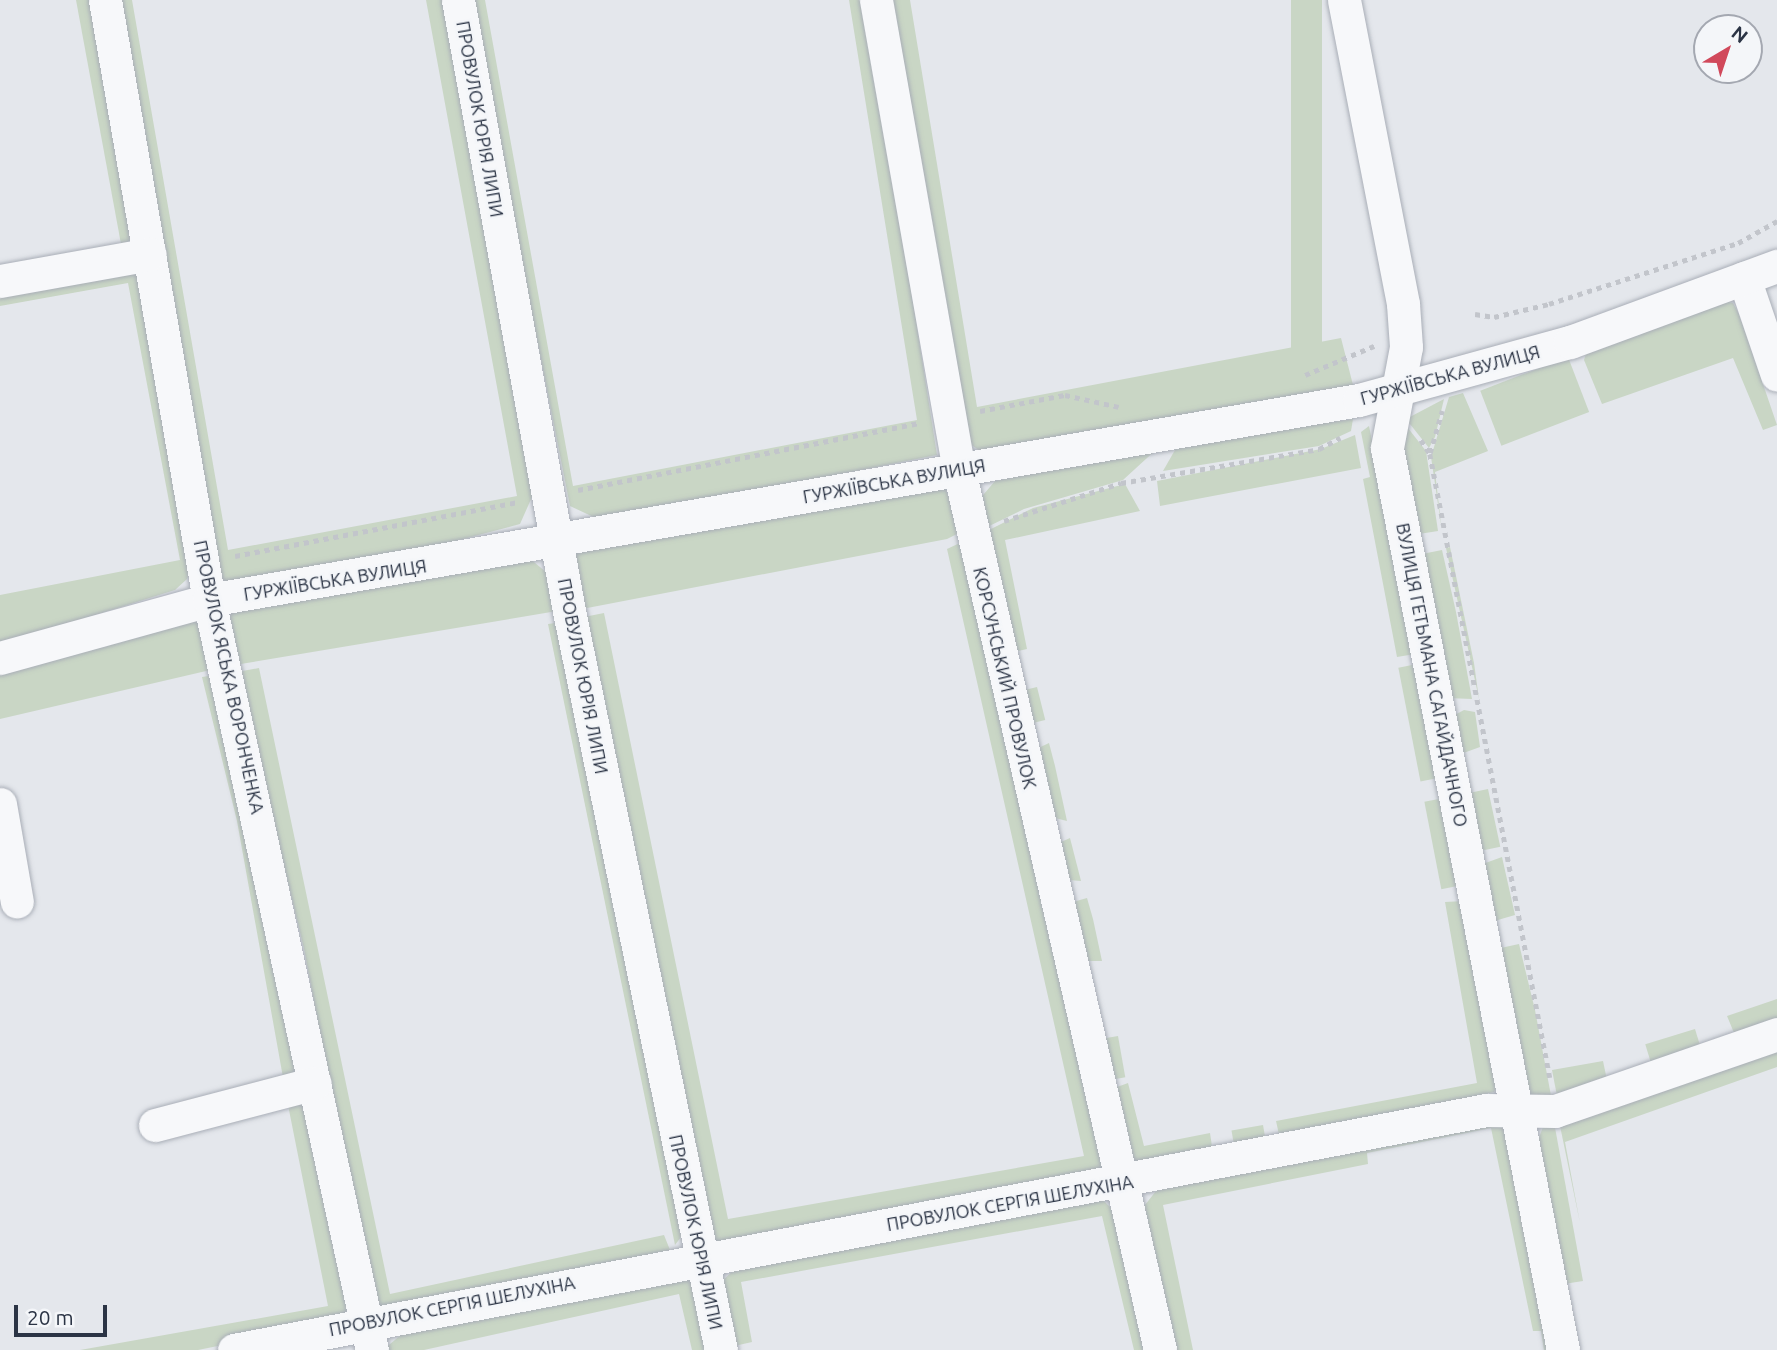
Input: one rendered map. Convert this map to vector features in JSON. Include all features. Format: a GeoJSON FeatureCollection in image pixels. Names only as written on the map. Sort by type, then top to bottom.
{"type":"FeatureCollection","features":[{"type":"Feature","properties":{"kind":"street","name":"ПРОВУЛОК ЯСЬКА ВОРОНЧЕНКА"},"geometry":{"type":"LineString","coordinates":[[105,0],[209,600],[369,1336]]}},
{"type":"Feature","properties":{"kind":"street","name":"ПРОВУЛОК ЮРІЯ ЛИПИ"},"geometry":{"type":"LineString","coordinates":[[458,0],[557,539],[721,1350]]}},
{"type":"Feature","properties":{"kind":"street","name":"КОРСУНСЬКИЙ ПРОВУЛОК"},"geometry":{"type":"LineString","coordinates":[[876,0],[959,470],[1160,1350]]}},
{"type":"Feature","properties":{"kind":"street","name":"ВУЛИЦЯ ГЕТЬМАНА САГАЙДАЧНОГО"},"geometry":{"type":"LineString","coordinates":[[1344,0],[1403,304],[1406,347],[1387,449],[1563,1350]]}},
{"type":"Feature","properties":{"kind":"street"},"geometry":{"type":"LineString","coordinates":[[0,281],[150,254]]}},
{"type":"Feature","properties":{"kind":"street","name":"ГУРЖІЇВСЬКА ВУЛИЦЯ"},"geometry":{"type":"LineString","coordinates":[[0,658],[209,600],[959,470],[1399,387],[1570,342],[1777,267]]}},
{"type":"Feature","properties":{"kind":"street"},"geometry":{"type":"LineString","coordinates":[[1744,278],[1777,375]]}},
{"type":"Feature","properties":{"kind":"street"},"geometry":{"type":"LineString","coordinates":[[0,804],[17,902]]}},
{"type":"Feature","properties":{"kind":"street","name":"ПРОВУЛОК СЕРГІЯ ШЕЛУХІНА"},"geometry":{"type":"LineString","coordinates":[[234,1350],[369,1336],[702,1258],[1122,1184],[1486,1110],[1555,1111],[1777,1034]]}},
{"type":"Feature","properties":{"kind":"street"},"geometry":{"type":"LineString","coordinates":[[155,1125],[316,1083]]}},
{"type":"Feature","properties":{"kind":"path"},"geometry":{"type":"LineString","coordinates":[[1475,314],[1493,317],[1549,304],[1738,243],[1777,221]]}},
{"type":"Feature","properties":{"kind":"path"},"geometry":{"type":"LineString","coordinates":[[1300,378],[1385,343]]}},
{"type":"Feature","properties":{"kind":"path"},"geometry":{"type":"LineString","coordinates":[[948,417],[1065,395],[1124,407]]}},
{"type":"Feature","properties":{"kind":"path"},"geometry":{"type":"LineString","coordinates":[[1430,454],[1447,398]]}},
{"type":"Feature","properties":{"kind":"path"},"geometry":{"type":"LineString","coordinates":[[1416,432],[1430,454],[1553,1094]]}},
{"type":"Feature","properties":{"kind":"path"},"geometry":{"type":"LineString","coordinates":[[991,527],[1032,507],[1121,483],[1319,449],[1351,433]]}},
{"type":"Feature","properties":{"kind":"green space"},"geometry":{"type":"Polygon","coordinates":[[[76,0],[94,0],[134,217],[130,247],[121,244],[76,0]]]}},
{"type":"Feature","properties":{"kind":"green space"},"geometry":{"type":"Polygon","coordinates":[[[115,0],[132,0],[228,550],[517,496],[426,0],[449,0],[536,488],[520,524],[364,565],[234,584],[222,580],[115,0]]]}},
{"type":"Feature","properties":{"kind":"green space"},"geometry":{"type":"Polygon","coordinates":[[[470,0],[485,0],[573,486],[917,420],[849,0],[866,0],[937,455],[602,521],[570,506],[470,0]]]}},
{"type":"Feature","properties":{"kind":"green space"},"geometry":{"type":"Polygon","coordinates":[[[885,0],[910,0],[977,407],[1341,338],[1353,385],[983,453],[970,444],[885,0]]]}},
{"type":"Feature","properties":{"kind":"green space"},"geometry":{"type":"Polygon","coordinates":[[[1291,0],[1322,0],[1322,350],[1291,350],[1291,0]]]}},
{"type":"Feature","properties":{"kind":"green space"},"geometry":{"type":"Polygon","coordinates":[[[139,271],[192,562],[187,579],[175,590],[0,645],[0,595],[180,560],[128,283],[0,306],[0,291],[139,271]]]}},
{"type":"Feature","properties":{"kind":"green space"},"geometry":{"type":"Polygon","coordinates":[[[1720,300],[1733,303],[1739,314],[1777,425],[1763,430],[1733,358],[1602,404],[1584,360],[1587,350],[1720,300]]]}},
{"type":"Feature","properties":{"kind":"green space"},"geometry":{"type":"Polygon","coordinates":[[[1568,357],[1589,412],[1501,446],[1480,391],[1568,357]]]}},
{"type":"Feature","properties":{"kind":"green space"},"geometry":{"type":"Polygon","coordinates":[[[1463,393],[1488,451],[1435,472],[1442,531],[1431,457],[1449,397],[1463,393]]]}},
{"type":"Feature","properties":{"kind":"green space"},"geometry":{"type":"Polygon","coordinates":[[[1444,399],[1435,437],[1429,448],[1406,419],[1444,399]]]}},
{"type":"Feature","properties":{"kind":"green space"},"geometry":{"type":"Polygon","coordinates":[[[1353,419],[1351,431],[1319,446],[1163,471],[1179,443],[1353,419]]]}},
{"type":"Feature","properties":{"kind":"green space"},"geometry":{"type":"Polygon","coordinates":[[[1404,423],[1426,451],[1438,531],[1419,534],[1398,436],[1404,423]]]}},
{"type":"Feature","properties":{"kind":"green space"},"geometry":{"type":"Polygon","coordinates":[[[1369,426],[1415,654],[1397,657],[1363,479],[1370,477],[1361,432],[1369,426]]]}},
{"type":"Feature","properties":{"kind":"green space"},"geometry":{"type":"Polygon","coordinates":[[[1355,435],[1361,468],[1160,506],[1157,481],[1321,449],[1355,435]]]}},
{"type":"Feature","properties":{"kind":"green space"},"geometry":{"type":"Polygon","coordinates":[[[1159,447],[1123,480],[1024,509],[981,530],[978,501],[995,481],[1159,447]]]}},
{"type":"Feature","properties":{"kind":"green space"},"geometry":{"type":"Polygon","coordinates":[[[1125,484],[1140,511],[1005,540],[1027,649],[1010,653],[981,534],[1033,508],[1125,484]]]}},
{"type":"Feature","properties":{"kind":"green space"},"geometry":{"type":"Polygon","coordinates":[[[945,487],[961,532],[947,539],[582,609],[575,552],[945,487]]]}},
{"type":"Feature","properties":{"kind":"green space"},"geometry":{"type":"Polygon","coordinates":[[[964,541],[1104,1174],[718,1244],[711,1240],[584,617],[604,613],[728,1219],[1084,1156],[947,549],[964,541]]]}},
{"type":"Feature","properties":{"kind":"green space"},"geometry":{"type":"Polygon","coordinates":[[[1450,547],[1474,663],[1479,699],[1446,548],[1450,547]]]}},
{"type":"Feature","properties":{"kind":"green space"},"geometry":{"type":"Polygon","coordinates":[[[1442,550],[1472,699],[1447,698],[1422,554],[1442,550]]]}},
{"type":"Feature","properties":{"kind":"green space"},"geometry":{"type":"Polygon","coordinates":[[[529,558],[546,572],[557,611],[235,665],[229,616],[238,608],[529,558]]]}},
{"type":"Feature","properties":{"kind":"green space"},"geometry":{"type":"Polygon","coordinates":[[[192,618],[203,623],[219,668],[0,719],[0,673],[192,618]]]}},
{"type":"Feature","properties":{"kind":"green space"},"geometry":{"type":"Polygon","coordinates":[[[562,622],[681,1237],[675,1245],[548,624],[562,622]]]}},
{"type":"Feature","properties":{"kind":"green space"},"geometry":{"type":"Polygon","coordinates":[[[1417,664],[1439,778],[1420,781],[1398,668],[1417,664]]]}},
{"type":"Feature","properties":{"kind":"green space"},"geometry":{"type":"Polygon","coordinates":[[[259,668],[390,1294],[664,1235],[670,1250],[386,1312],[371,1300],[304,949],[237,672],[259,668]]]}},
{"type":"Feature","properties":{"kind":"green space"},"geometry":{"type":"Polygon","coordinates":[[[222,674],[302,1075],[284,1083],[237,821],[202,677],[222,674]]]}},
{"type":"Feature","properties":{"kind":"green space"},"geometry":{"type":"Polygon","coordinates":[[[1037,687],[1045,720],[1027,725],[1019,692],[1037,687]]]}},
{"type":"Feature","properties":{"kind":"green space"},"geometry":{"type":"Polygon","coordinates":[[[1464,710],[1475,712],[1480,747],[1458,755],[1451,717],[1464,710]]]}},
{"type":"Feature","properties":{"kind":"green space"},"geometry":{"type":"Polygon","coordinates":[[[1049,743],[1067,821],[1047,816],[1032,751],[1049,743]]]}},
{"type":"Feature","properties":{"kind":"green space"},"geometry":{"type":"Polygon","coordinates":[[[1488,789],[1500,847],[1478,851],[1466,794],[1488,789]]]}},
{"type":"Feature","properties":{"kind":"green space"},"geometry":{"type":"Polygon","coordinates":[[[1444,798],[1461,885],[1441,889],[1424,802],[1444,798]]]}},
{"type":"Feature","properties":{"kind":"green space"},"geometry":{"type":"Polygon","coordinates":[[[1070,838],[1081,881],[1069,880],[1061,842],[1070,838]]]}},
{"type":"Feature","properties":{"kind":"green space"},"geometry":{"type":"Polygon","coordinates":[[[1502,857],[1515,915],[1491,922],[1480,865],[1502,857]]]}},
{"type":"Feature","properties":{"kind":"green space"},"geometry":{"type":"Polygon","coordinates":[[[1087,898],[1102,961],[1080,961],[1066,904],[1087,898]]]}},
{"type":"Feature","properties":{"kind":"green space"},"geometry":{"type":"Polygon","coordinates":[[[1464,901],[1498,1084],[1494,1092],[1280,1139],[1276,1121],[1477,1083],[1445,902],[1464,901]]]}},
{"type":"Feature","properties":{"kind":"green space"},"geometry":{"type":"Polygon","coordinates":[[[1519,944],[1552,1101],[1530,1097],[1496,949],[1519,944]]]}},
{"type":"Feature","properties":{"kind":"green space"},"geometry":{"type":"Polygon","coordinates":[[[1777,999],[1777,1025],[1737,1040],[1727,1016],[1777,999]]]}},
{"type":"Feature","properties":{"kind":"green space"},"geometry":{"type":"Polygon","coordinates":[[[1695,1029],[1702,1052],[1652,1067],[1645,1044],[1695,1029]]]}},
{"type":"Feature","properties":{"kind":"green space"},"geometry":{"type":"Polygon","coordinates":[[[1118,1036],[1125,1077],[1104,1081],[1096,1040],[1118,1036]]]}},
{"type":"Feature","properties":{"kind":"green space"},"geometry":{"type":"Polygon","coordinates":[[[1777,1043],[1777,1067],[1565,1142],[1580,1223],[1559,1121],[1777,1043]]]}},
{"type":"Feature","properties":{"kind":"green space"},"geometry":{"type":"Polygon","coordinates":[[[1603,1061],[1608,1085],[1558,1101],[1552,1070],[1603,1061]]]}},
{"type":"Feature","properties":{"kind":"green space"},"geometry":{"type":"Polygon","coordinates":[[[1128,1083],[1144,1146],[1210,1133],[1213,1153],[1132,1163],[1109,1090],[1128,1083]]]}},
{"type":"Feature","properties":{"kind":"green space"},"geometry":{"type":"Polygon","coordinates":[[[287,1100],[309,1102],[347,1310],[336,1322],[198,1350],[80,1350],[328,1306],[287,1100]]]}},
{"type":"Feature","properties":{"kind":"green space"},"geometry":{"type":"Polygon","coordinates":[[[1480,1120],[1503,1126],[1550,1350],[1544,1350],[1541,1331],[1533,1331],[1491,1128],[1367,1153],[1368,1164],[1163,1205],[1193,1350],[1169,1350],[1141,1210],[1156,1191],[1480,1120]]]}},
{"type":"Feature","properties":{"kind":"green space"},"geometry":{"type":"Polygon","coordinates":[[[1554,1122],[1583,1281],[1564,1284],[1537,1143],[1543,1127],[1554,1122]]]}},
{"type":"Feature","properties":{"kind":"green space"},"geometry":{"type":"Polygon","coordinates":[[[1263,1125],[1266,1142],[1234,1147],[1231,1131],[1263,1125]]]}},
{"type":"Feature","properties":{"kind":"green space"},"geometry":{"type":"Polygon","coordinates":[[[1102,1199],[1117,1214],[1152,1350],[1134,1350],[1102,1216],[741,1282],[752,1342],[730,1347],[721,1282],[737,1267],[1102,1199]]]}},
{"type":"Feature","properties":{"kind":"green space"},"geometry":{"type":"Polygon","coordinates":[[[678,1271],[697,1280],[711,1350],[692,1350],[679,1294],[424,1350],[383,1350],[402,1334],[678,1271]]]}}]}
